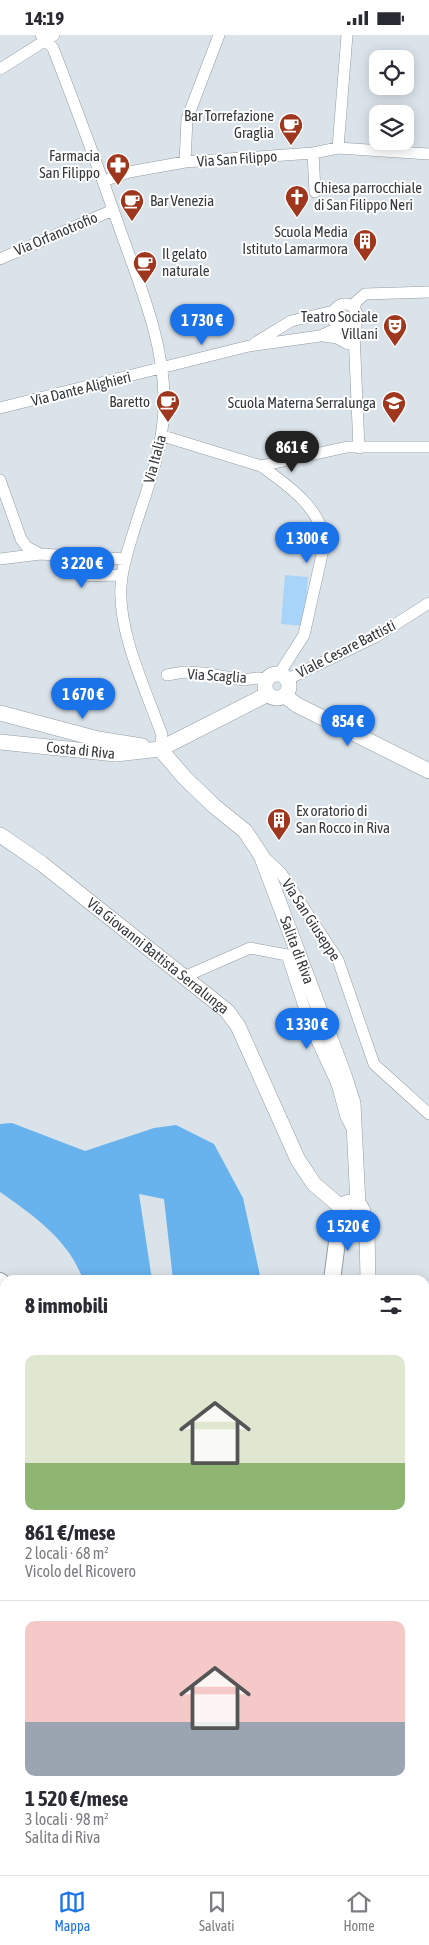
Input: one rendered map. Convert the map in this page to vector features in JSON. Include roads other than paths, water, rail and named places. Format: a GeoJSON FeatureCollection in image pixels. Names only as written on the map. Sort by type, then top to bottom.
{"type":"FeatureCollection","features":[{"type":"Feature","properties":{"kind":"main road"},"geometry":{"type":"LineString","coordinates":[[333,1275],[337,1242],[344,1219]]}},
{"type":"Feature","properties":{"kind":"street"},"geometry":{"type":"LineString","coordinates":[[186,162],[187,119],[218,35]]}},
{"type":"Feature","properties":{"kind":"street"},"geometry":{"type":"LineString","coordinates":[[338,148],[347,35]]}},
{"type":"Feature","properties":{"kind":"street"},"geometry":{"type":"LineString","coordinates":[[0,69],[47,37]]}},
{"type":"Feature","properties":{"kind":"street","name":"Via Italia"},"geometry":{"type":"LineString","coordinates":[[47,37],[134,266],[162,369],[164,402],[163,436],[125,559],[122,575],[121,606],[162,735],[160,749]]}},
{"type":"Feature","properties":{"kind":"street","name":"Via San Filippo"},"geometry":{"type":"LineString","coordinates":[[103,181],[128,172],[186,162],[312,153],[338,148],[429,154]]}},
{"type":"Feature","properties":{"kind":"street"},"geometry":{"type":"LineString","coordinates":[[312,153],[315,192]]}},
{"type":"Feature","properties":{"kind":"street","name":"Via Orfanotrofio"},"geometry":{"type":"LineString","coordinates":[[0,259],[113,210]]}},
{"type":"Feature","properties":{"kind":"street"},"geometry":{"type":"LineString","coordinates":[[359,448],[354,333],[356,302],[365,294],[429,292]]}},
{"type":"Feature","properties":{"kind":"street"},"geometry":{"type":"LineString","coordinates":[[249,346],[291,321],[334,311],[339,306],[346,305],[356,314]]}},
{"type":"Feature","properties":{"kind":"street"},"geometry":{"type":"LineString","coordinates":[[334,311],[334,322],[342,328],[356,366]]}},
{"type":"Feature","properties":{"kind":"street"},"geometry":{"type":"LineString","coordinates":[[249,346],[320,336],[350,327],[356,314]]}},
{"type":"Feature","properties":{"kind":"street"},"geometry":{"type":"LineString","coordinates":[[320,336],[337,338],[348,345]]}},
{"type":"Feature","properties":{"kind":"street","name":"Via Dante Alighieri"},"geometry":{"type":"LineString","coordinates":[[0,408],[249,346]]}},
{"type":"Feature","properties":{"kind":"street"},"geometry":{"type":"LineString","coordinates":[[163,436],[261,466],[300,496],[320,526],[325,541],[304,635],[276,682],[275,698],[285,695],[296,705],[429,771]]}},
{"type":"Feature","properties":{"kind":"street"},"geometry":{"type":"LineString","coordinates":[[261,466],[347,447],[429,447]]}},
{"type":"Feature","properties":{"kind":"street"},"geometry":{"type":"LineString","coordinates":[[0,480],[21,539],[27,547],[40,554]]}},
{"type":"Feature","properties":{"kind":"street"},"geometry":{"type":"LineString","coordinates":[[5,558],[40,554],[125,559]]}},
{"type":"Feature","properties":{"kind":"street"},"geometry":{"type":"LineString","coordinates":[[78,556],[80,576],[122,575]]}},
{"type":"Feature","properties":{"kind":"street","name":"Viale Cesare Battisti"},"geometry":{"type":"LineString","coordinates":[[276,682],[377,637],[429,603]]}},
{"type":"Feature","properties":{"kind":"street","name":"Via Scaglia"},"geometry":{"type":"LineString","coordinates":[[167,675],[184,672],[204,673],[244,681],[257,678],[276,682]]}},
{"type":"Feature","properties":{"kind":"street"},"geometry":{"type":"LineString","coordinates":[[0,713],[98,739],[160,749],[276,682]]}},
{"type":"Feature","properties":{"kind":"street","name":"Costa di Riva"},"geometry":{"type":"LineString","coordinates":[[0,742],[116,754],[160,749]]}},
{"type":"Feature","properties":{"kind":"street"},"geometry":{"type":"LineString","coordinates":[[160,749],[185,778],[214,806],[245,831],[261,855]]}},
{"type":"Feature","properties":{"kind":"street","name":"Via Giovanni Battista Serralunga"},"geometry":{"type":"LineString","coordinates":[[0,835],[41,863],[227,1011],[238,1026],[298,1160],[314,1184],[359,1237],[368,1274]]}},
{"type":"Feature","properties":{"kind":"street","name":"Via San Giuseppe"},"geometry":{"type":"LineString","coordinates":[[261,855],[281,873],[338,960],[374,1064],[429,1114]]}},
{"type":"Feature","properties":{"kind":"street","name":"Salita di Riva"},"geometry":{"type":"LineString","coordinates":[[261,855],[353,1103],[361,1211],[367,1231],[368,1274]]}},
{"type":"Feature","properties":{"kind":"street","name":"Salita di Riva"},"geometry":{"type":"LineString","coordinates":[[184,977],[250,948],[287,955],[311,1028],[337,1084],[346,1117],[354,1131]]}},
{"type":"Feature","properties":{"kind":"street"},"geometry":{"type":"LineString","coordinates":[[348,1203],[361,1211],[356,1225],[344,1219],[348,1203]]}},
{"type":"Feature","properties":{"kind":"place","name":"Bar Torrefazione Graglia"},"geometry":{"type":"Point","coordinates":[291,146]}},
{"type":"Feature","properties":{"kind":"place","name":"Farmacia San Filippo"},"geometry":{"type":"Point","coordinates":[118,186]}},
{"type":"Feature","properties":{"kind":"place","name":"Chiesa parrocchiale di San Filippo Neri"},"geometry":{"type":"Point","coordinates":[297,218]}},
{"type":"Feature","properties":{"kind":"place","name":"Bar Venezia"},"geometry":{"type":"Point","coordinates":[132,222]}},
{"type":"Feature","properties":{"kind":"place","name":"Scuola Media Istituto Lamarmora"},"geometry":{"type":"Point","coordinates":[365,262]}},
{"type":"Feature","properties":{"kind":"place","name":"Il gelato naturale"},"geometry":{"type":"Point","coordinates":[145,284]}},
{"type":"Feature","properties":{"kind":"place","name":"Teatro Sociale Villani"},"geometry":{"type":"Point","coordinates":[395,347]}},
{"type":"Feature","properties":{"kind":"place","name":"Baretto"},"geometry":{"type":"Point","coordinates":[168,423]}},
{"type":"Feature","properties":{"kind":"place","name":"Scuola Materna Serralunga"},"geometry":{"type":"Point","coordinates":[394,424]}},
{"type":"Feature","properties":{"kind":"place","name":"Ex oratorio di San Rocco in Riva"},"geometry":{"type":"Point","coordinates":[279,841]}}]}
